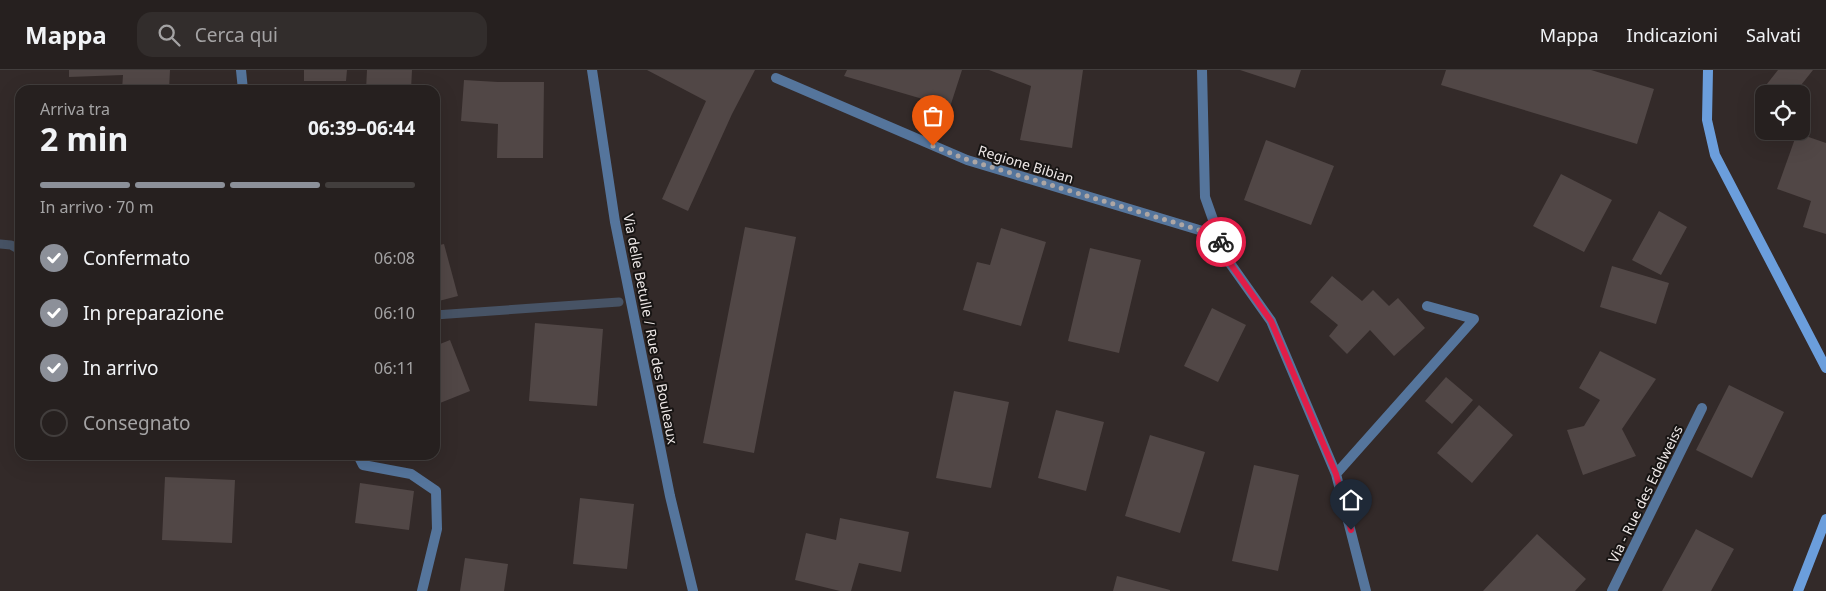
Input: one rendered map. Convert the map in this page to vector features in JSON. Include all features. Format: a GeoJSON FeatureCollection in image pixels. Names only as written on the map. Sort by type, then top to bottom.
{"type":"FeatureCollection","features":[{"type":"Feature","properties":{"kind":"main road"},"geometry":{"type":"LineString","coordinates":[[1708,70],[1707,120],[1715,155],[1826,368]]}},
{"type":"Feature","properties":{"kind":"main road"},"geometry":{"type":"LineString","coordinates":[[1798,591],[1826,518]]}},
{"type":"Feature","properties":{"kind":"street"},"geometry":{"type":"LineString","coordinates":[[241,70],[242,85]]}},
{"type":"Feature","properties":{"kind":"street","name":"Via delle Betulle / Rue des Bouleaux"},"geometry":{"type":"LineString","coordinates":[[592,70],[617,232],[670,496],[693,591]]}},
{"type":"Feature","properties":{"kind":"street"},"geometry":{"type":"LineString","coordinates":[[1202,70],[1205,197],[1227,259],[1271,321],[1336,474],[1366,591]]}},
{"type":"Feature","properties":{"kind":"street","name":"Regione Bibian"},"geometry":{"type":"LineString","coordinates":[[776,78],[968,160],[1219,236]]}},
{"type":"Feature","properties":{"kind":"street"},"geometry":{"type":"LineString","coordinates":[[1336,474],[1474,319],[1427,306]]}},
{"type":"Feature","properties":{"kind":"street","name":"Via - Rue des Edelweiss"},"geometry":{"type":"LineString","coordinates":[[1612,591],[1702,408]]}},
{"type":"Feature","properties":{"kind":"street"},"geometry":{"type":"LineString","coordinates":[[360,460],[363,465],[411,474],[436,491],[436,529],[422,591]]}},
{"type":"Feature","properties":{"kind":"building"},"geometry":{"type":"Polygon","coordinates":[[[69,70],[170,70],[169,85],[122,85],[123,75],[69,77],[69,70]]]}},
{"type":"Feature","properties":{"kind":"building"},"geometry":{"type":"Polygon","coordinates":[[[304,70],[347,70],[346,81],[304,81],[304,70]]]}},
{"type":"Feature","properties":{"kind":"building"},"geometry":{"type":"Polygon","coordinates":[[[367,70],[412,70],[411,85],[366,85],[367,70]]]}},
{"type":"Feature","properties":{"kind":"building"},"geometry":{"type":"Polygon","coordinates":[[[647,70],[755,70],[732,114],[688,211],[662,199],[706,101],[647,70]]]}},
{"type":"Feature","properties":{"kind":"building"},"geometry":{"type":"Polygon","coordinates":[[[847,70],[962,70],[950,107],[844,76],[847,70]]]}},
{"type":"Feature","properties":{"kind":"building"},"geometry":{"type":"Polygon","coordinates":[[[989,70],[1083,70],[1072,148],[1020,140],[1031,86],[989,70]]]}},
{"type":"Feature","properties":{"kind":"building"},"geometry":{"type":"Polygon","coordinates":[[[1240,70],[1301,70],[1295,88],[1240,70]]]}},
{"type":"Feature","properties":{"kind":"building"},"geometry":{"type":"Polygon","coordinates":[[[1446,70],[1591,70],[1654,89],[1637,144],[1441,85],[1446,70]]]}},
{"type":"Feature","properties":{"kind":"building"},"geometry":{"type":"Polygon","coordinates":[[[1778,70],[1813,70],[1801,85],[1766,85],[1778,70]]]}},
{"type":"Feature","properties":{"kind":"building"},"geometry":{"type":"Polygon","coordinates":[[[464,80],[544,82],[543,158],[497,158],[498,124],[461,121],[464,80]]]}},
{"type":"Feature","properties":{"kind":"building"},"geometry":{"type":"Polygon","coordinates":[[[1810,137],[1826,143],[1826,234],[1803,227],[1811,201],[1777,189],[1794,140],[1810,140],[1810,137]]]}},
{"type":"Feature","properties":{"kind":"building"},"geometry":{"type":"Polygon","coordinates":[[[1266,140],[1334,166],[1311,225],[1244,200],[1266,140]]]}},
{"type":"Feature","properties":{"kind":"building"},"geometry":{"type":"Polygon","coordinates":[[[1561,174],[1612,200],[1584,252],[1533,226],[1561,174]]]}},
{"type":"Feature","properties":{"kind":"building"},"geometry":{"type":"Polygon","coordinates":[[[1659,211],[1687,227],[1661,275],[1632,260],[1659,211]]]}},
{"type":"Feature","properties":{"kind":"building"},"geometry":{"type":"Polygon","coordinates":[[[745,227],[796,237],[754,453],[703,443],[745,227]]]}},
{"type":"Feature","properties":{"kind":"building"},"geometry":{"type":"Polygon","coordinates":[[[1001,228],[1046,242],[1021,326],[963,310],[977,262],[990,265],[1001,228]]]}},
{"type":"Feature","properties":{"kind":"building"},"geometry":{"type":"Polygon","coordinates":[[[444,244],[458,296],[440,301],[440,245],[444,244]]]}},
{"type":"Feature","properties":{"kind":"building"},"geometry":{"type":"Polygon","coordinates":[[[1090,248],[1141,260],[1119,353],[1068,341],[1090,248]]]}},
{"type":"Feature","properties":{"kind":"building"},"geometry":{"type":"Polygon","coordinates":[[[1612,266],[1669,283],[1656,324],[1600,307],[1612,266]]]}},
{"type":"Feature","properties":{"kind":"building"},"geometry":{"type":"Polygon","coordinates":[[[1332,276],[1362,301],[1373,290],[1389,306],[1398,298],[1425,328],[1394,356],[1370,330],[1347,354],[1329,336],[1338,325],[1310,302],[1332,276]]]}},
{"type":"Feature","properties":{"kind":"building"},"geometry":{"type":"Polygon","coordinates":[[[1212,308],[1246,325],[1218,382],[1184,366],[1212,308]]]}},
{"type":"Feature","properties":{"kind":"building"},"geometry":{"type":"Polygon","coordinates":[[[535,323],[603,329],[597,406],[529,401],[535,323]]]}},
{"type":"Feature","properties":{"kind":"building"},"geometry":{"type":"Polygon","coordinates":[[[450,340],[470,391],[440,403],[440,344],[450,340]]]}},
{"type":"Feature","properties":{"kind":"building"},"geometry":{"type":"Polygon","coordinates":[[[1600,351],[1656,379],[1622,429],[1636,456],[1583,475],[1567,430],[1584,426],[1600,400],[1579,388],[1600,351]]]}},
{"type":"Feature","properties":{"kind":"building"},"geometry":{"type":"Polygon","coordinates":[[[1446,377],[1473,400],[1452,424],[1425,401],[1446,377]]]}},
{"type":"Feature","properties":{"kind":"building"},"geometry":{"type":"Polygon","coordinates":[[[1729,385],[1784,412],[1752,478],[1696,450],[1729,385]]]}},
{"type":"Feature","properties":{"kind":"building"},"geometry":{"type":"Polygon","coordinates":[[[954,391],[1009,402],[991,488],[936,478],[954,391]]]}},
{"type":"Feature","properties":{"kind":"building"},"geometry":{"type":"Polygon","coordinates":[[[1479,405],[1513,435],[1472,483],[1437,453],[1479,405]]]}},
{"type":"Feature","properties":{"kind":"building"},"geometry":{"type":"Polygon","coordinates":[[[1056,410],[1104,422],[1086,491],[1038,478],[1056,410]]]}},
{"type":"Feature","properties":{"kind":"building"},"geometry":{"type":"Polygon","coordinates":[[[1150,435],[1205,452],[1180,533],[1125,516],[1150,435]]]}},
{"type":"Feature","properties":{"kind":"building"},"geometry":{"type":"Polygon","coordinates":[[[1254,465],[1299,475],[1278,571],[1232,561],[1254,465]]]}},
{"type":"Feature","properties":{"kind":"building"},"geometry":{"type":"Polygon","coordinates":[[[165,477],[235,480],[232,543],[162,540],[165,477]]]}},
{"type":"Feature","properties":{"kind":"building"},"geometry":{"type":"Polygon","coordinates":[[[360,483],[414,491],[409,530],[355,523],[360,483]]]}},
{"type":"Feature","properties":{"kind":"building"},"geometry":{"type":"Polygon","coordinates":[[[580,498],[634,504],[627,569],[573,564],[580,498]]]}},
{"type":"Feature","properties":{"kind":"building"},"geometry":{"type":"Polygon","coordinates":[[[840,518],[909,532],[901,572],[859,563],[851,591],[840,591],[795,580],[806,533],[836,540],[840,518]]]}},
{"type":"Feature","properties":{"kind":"building"},"geometry":{"type":"Polygon","coordinates":[[[1696,529],[1734,549],[1711,591],[1662,591],[1696,529]]]}},
{"type":"Feature","properties":{"kind":"building"},"geometry":{"type":"Polygon","coordinates":[[[1537,534],[1586,579],[1575,591],[1483,591],[1537,534]]]}},
{"type":"Feature","properties":{"kind":"building"},"geometry":{"type":"Polygon","coordinates":[[[465,558],[508,564],[504,591],[460,591],[465,558]]]}},
{"type":"Feature","properties":{"kind":"building"},"geometry":{"type":"Polygon","coordinates":[[[1117,576],[1170,590],[1170,591],[1113,591],[1117,576]]]}},
{"type":"Feature","properties":{"kind":"waterway"},"geometry":{"type":"LineString","coordinates":[[0,244],[15,247]]}},
{"type":"Feature","properties":{"kind":"waterway"},"geometry":{"type":"LineString","coordinates":[[440,315],[619,302]]}},
{"type":"Feature","properties":{"kind":"way so far"},"geometry":{"type":"LineString","coordinates":[[933,146],[968,160],[1219,236],[1221,242]]}},
{"type":"Feature","properties":{"kind":"route"},"geometry":{"type":"LineString","coordinates":[[1221,242],[1227,259],[1271,321],[1336,474],[1351,530]]}}]}
